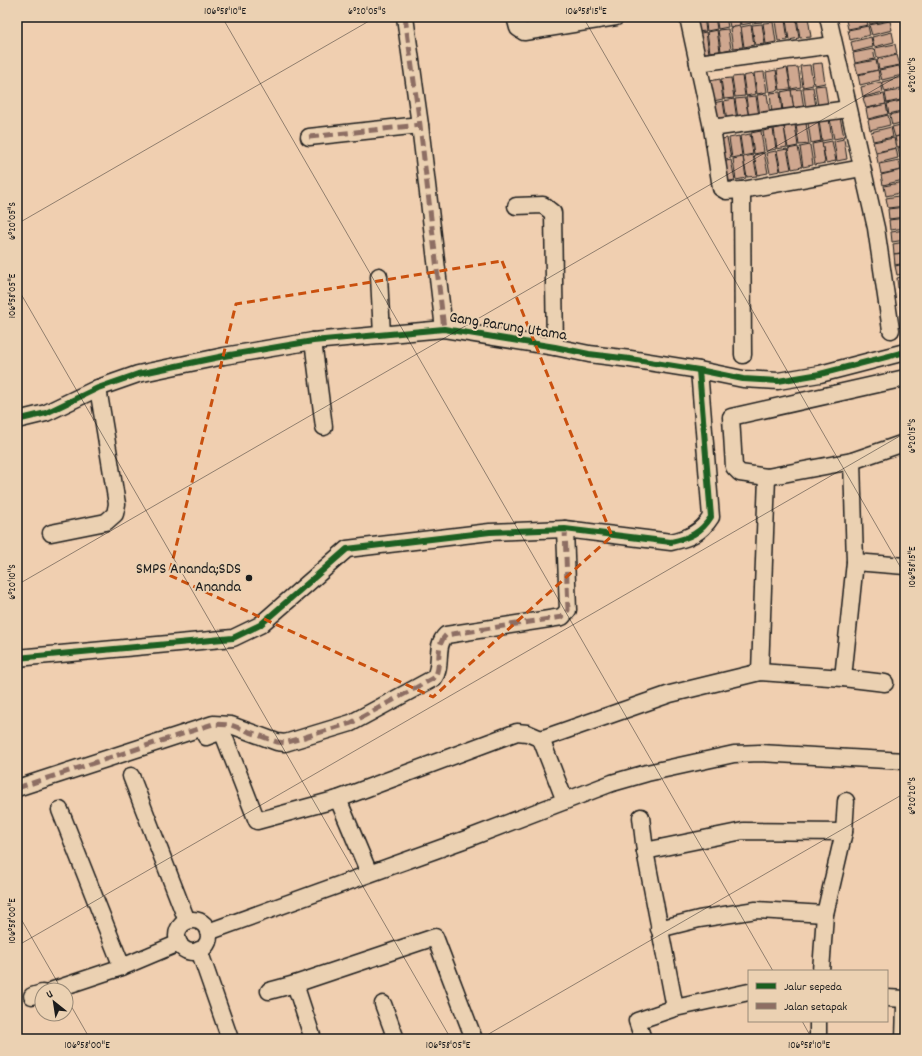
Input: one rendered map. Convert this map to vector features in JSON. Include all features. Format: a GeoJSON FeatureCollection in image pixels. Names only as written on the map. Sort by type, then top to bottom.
{"type":"FeatureCollection","features":[{"type":"Feature","properties":{"kind":"street"},"geometry":{"type":"LineString","coordinates":[[405,17],[420,125],[444,330]]}},
{"type":"Feature","properties":{"kind":"street"},"geometry":{"type":"LineString","coordinates":[[515,17],[518,28],[524,32],[616,17]]}},
{"type":"Feature","properties":{"kind":"street"},"geometry":{"type":"LineString","coordinates":[[688,17],[712,128],[721,188],[726,191],[742,190],[862,168]]}},
{"type":"Feature","properties":{"kind":"street"},"geometry":{"type":"LineString","coordinates":[[828,17],[833,45],[876,228],[891,330]]}},
{"type":"Feature","properties":{"kind":"street"},"geometry":{"type":"LineString","coordinates":[[698,63],[833,45]]}},
{"type":"Feature","properties":{"kind":"street"},"geometry":{"type":"LineString","coordinates":[[712,128],[848,109]]}},
{"type":"Feature","properties":{"kind":"street"},"geometry":{"type":"LineString","coordinates":[[309,137],[420,125]]}},
{"type":"Feature","properties":{"kind":"street"},"geometry":{"type":"LineString","coordinates":[[742,190],[743,355]]}},
{"type":"Feature","properties":{"kind":"street"},"geometry":{"type":"LineString","coordinates":[[516,206],[543,205],[553,213],[555,347]]}},
{"type":"Feature","properties":{"kind":"street"},"geometry":{"type":"LineString","coordinates":[[379,276],[382,335]]}},
{"type":"Feature","properties":{"kind":"street","name":"Gang Parung Utama"},"geometry":{"type":"LineString","coordinates":[[17,420],[46,413],[98,388],[138,374],[224,356],[313,342],[444,330],[555,347],[589,354],[699,370],[743,379],[778,382],[820,374],[905,352]]}},
{"type":"Feature","properties":{"kind":"street"},"geometry":{"type":"LineString","coordinates":[[313,342],[324,427]]}},
{"type":"Feature","properties":{"kind":"street"},"geometry":{"type":"LineString","coordinates":[[17,658],[233,638],[260,625],[347,550],[490,532],[565,529],[671,542],[697,534],[711,517],[699,370]]}},
{"type":"Feature","properties":{"kind":"street"},"geometry":{"type":"LineString","coordinates":[[901,444],[852,461],[767,477],[740,473],[734,467],[731,417],[905,378]]}},
{"type":"Feature","properties":{"kind":"street"},"geometry":{"type":"LineString","coordinates":[[51,533],[106,522],[115,514],[117,504],[98,388]]}},
{"type":"Feature","properties":{"kind":"street"},"geometry":{"type":"LineString","coordinates":[[843,678],[855,562],[852,461]]}},
{"type":"Feature","properties":{"kind":"street"},"geometry":{"type":"LineString","coordinates":[[760,672],[767,477]]}},
{"type":"Feature","properties":{"kind":"street"},"geometry":{"type":"LineString","coordinates":[[17,788],[213,724],[231,724],[280,743],[351,723],[434,678],[438,672],[441,642],[446,635],[562,617],[566,614],[568,610],[565,529]]}},
{"type":"Feature","properties":{"kind":"street"},"geometry":{"type":"LineString","coordinates":[[855,562],[905,566]]}},
{"type":"Feature","properties":{"kind":"street"},"geometry":{"type":"LineString","coordinates":[[172,748],[222,731],[257,821],[338,799],[517,732],[527,733],[541,739],[670,694],[760,672],[843,678],[885,683]]}},
{"type":"Feature","properties":{"kind":"street"},"geometry":{"type":"LineString","coordinates":[[541,739],[565,801]]}},
{"type":"Feature","properties":{"kind":"street"},"geometry":{"type":"LineString","coordinates":[[208,932],[369,874],[612,782],[647,773],[734,754],[795,753],[905,761]]}},
{"type":"Feature","properties":{"kind":"street"},"geometry":{"type":"LineString","coordinates":[[131,776],[187,921]]}},
{"type":"Feature","properties":{"kind":"street"},"geometry":{"type":"LineString","coordinates":[[338,799],[369,874]]}},
{"type":"Feature","properties":{"kind":"street"},"geometry":{"type":"LineString","coordinates":[[821,970],[825,914],[844,832],[846,800]]}},
{"type":"Feature","properties":{"kind":"street"},"geometry":{"type":"LineString","coordinates":[[60,810],[122,968]]}},
{"type":"Feature","properties":{"kind":"street"},"geometry":{"type":"LineString","coordinates":[[640,817],[645,851],[675,1008]]}},
{"type":"Feature","properties":{"kind":"street"},"geometry":{"type":"LineString","coordinates":[[645,851],[742,831],[844,832]]}},
{"type":"Feature","properties":{"kind":"street"},"geometry":{"type":"LineString","coordinates":[[660,929],[699,919],[756,910],[825,914]]}},
{"type":"Feature","properties":{"kind":"street"},"geometry":{"type":"LineString","coordinates":[[187,921],[200,921],[208,932],[208,939],[205,946],[199,950],[187,950],[179,943],[177,937],[178,930],[187,921]]}},
{"type":"Feature","properties":{"kind":"street"},"geometry":{"type":"LineString","coordinates":[[269,990],[295,984],[435,937],[474,1039]]}},
{"type":"Feature","properties":{"kind":"street"},"geometry":{"type":"LineString","coordinates":[[74,983],[122,968],[179,943]]}},
{"type":"Feature","properties":{"kind":"street"},"geometry":{"type":"LineString","coordinates":[[199,950],[230,1039]]}},
{"type":"Feature","properties":{"kind":"street"},"geometry":{"type":"LineString","coordinates":[[295,984],[313,1039]]}},
{"type":"Feature","properties":{"kind":"street"},"geometry":{"type":"LineString","coordinates":[[644,1039],[637,1021],[675,1008],[748,992]]}},
{"type":"Feature","properties":{"kind":"street"},"geometry":{"type":"LineString","coordinates":[[888,998],[905,999]]}},
{"type":"Feature","properties":{"kind":"street"},"geometry":{"type":"LineString","coordinates":[[383,1004],[396,1039]]}},
{"type":"Feature","properties":{"kind":"street"},"geometry":{"type":"LineString","coordinates":[[904,1039],[905,1006]]}},
{"type":"Feature","properties":{"kind":"street"},"geometry":{"type":"LineString","coordinates":[[818,1022],[818,1039]]}},
{"type":"Feature","properties":{"kind":"highlighted area"},"geometry":{"type":"Polygon","coordinates":[[[502,261],[612,536],[433,697],[169,575],[236,304],[502,261]]]}},
{"type":"Feature","properties":{"kind":"building"},"geometry":{"type":"Polygon","coordinates":[[[530,17],[540,17],[541,22],[531,23],[530,17]]]}},
{"type":"Feature","properties":{"kind":"building"},"geometry":{"type":"Polygon","coordinates":[[[693,17],[704,17],[706,31],[696,32],[693,17]]]}},
{"type":"Feature","properties":{"kind":"building"},"geometry":{"type":"Polygon","coordinates":[[[705,17],[715,17],[717,29],[707,31],[705,17]]]}},
{"type":"Feature","properties":{"kind":"building"},"geometry":{"type":"Polygon","coordinates":[[[716,17],[726,17],[728,27],[718,29],[716,17]]]}},
{"type":"Feature","properties":{"kind":"building"},"geometry":{"type":"Polygon","coordinates":[[[728,17],[739,17],[740,25],[730,27],[728,17]]]}},
{"type":"Feature","properties":{"kind":"building"},"geometry":{"type":"Polygon","coordinates":[[[740,17],[750,17],[751,23],[741,25],[740,17]]]}},
{"type":"Feature","properties":{"kind":"building"},"geometry":{"type":"Polygon","coordinates":[[[751,17],[761,17],[762,22],[752,23],[751,17]]]}},
{"type":"Feature","properties":{"kind":"building"},"geometry":{"type":"Polygon","coordinates":[[[808,17],[811,37],[800,38],[797,18],[808,17]]]}},
{"type":"Feature","properties":{"kind":"building"},"geometry":{"type":"Polygon","coordinates":[[[857,17],[866,17],[868,25],[848,29],[846,20],[857,17]]]}},
{"type":"Feature","properties":{"kind":"building"},"geometry":{"type":"Polygon","coordinates":[[[868,17],[889,17],[889,20],[870,24],[868,17]]]}},
{"type":"Feature","properties":{"kind":"building"},"geometry":{"type":"Polygon","coordinates":[[[796,18],[799,38],[789,40],[786,20],[796,18]]]}},
{"type":"Feature","properties":{"kind":"building"},"geometry":{"type":"Polygon","coordinates":[[[785,20],[788,40],[778,41],[775,21],[785,20]]]}},
{"type":"Feature","properties":{"kind":"building"},"geometry":{"type":"Polygon","coordinates":[[[890,21],[892,30],[872,35],[869,25],[890,21]]]}},
{"type":"Feature","properties":{"kind":"building"},"geometry":{"type":"Polygon","coordinates":[[[773,22],[776,42],[766,44],[763,23],[773,22]]]}},
{"type":"Feature","properties":{"kind":"building"},"geometry":{"type":"Polygon","coordinates":[[[762,24],[765,44],[755,45],[752,25],[762,24]]]}},
{"type":"Feature","properties":{"kind":"building"},"geometry":{"type":"Polygon","coordinates":[[[751,25],[754,45],[744,47],[741,27],[751,25]]]}},
{"type":"Feature","properties":{"kind":"building"},"geometry":{"type":"Polygon","coordinates":[[[740,26],[743,47],[733,48],[730,28],[740,26]]]}},
{"type":"Feature","properties":{"kind":"building"},"geometry":{"type":"Polygon","coordinates":[[[868,26],[870,35],[850,40],[848,30],[868,26]]]}},
{"type":"Feature","properties":{"kind":"building"},"geometry":{"type":"Polygon","coordinates":[[[728,29],[731,49],[721,51],[718,30],[728,29]]]}},
{"type":"Feature","properties":{"kind":"building"},"geometry":{"type":"Polygon","coordinates":[[[717,30],[720,51],[710,52],[707,32],[717,30]]]}},
{"type":"Feature","properties":{"kind":"building"},"geometry":{"type":"Polygon","coordinates":[[[706,32],[709,53],[699,54],[696,34],[706,32]]]}},
{"type":"Feature","properties":{"kind":"building"},"geometry":{"type":"Polygon","coordinates":[[[892,32],[894,42],[874,47],[872,37],[892,32]]]}},
{"type":"Feature","properties":{"kind":"building"},"geometry":{"type":"Polygon","coordinates":[[[871,37],[873,47],[853,52],[851,42],[871,37]]]}},
{"type":"Feature","properties":{"kind":"building"},"geometry":{"type":"Polygon","coordinates":[[[895,44],[897,54],[877,58],[875,48],[895,44]]]}},
{"type":"Feature","properties":{"kind":"building"},"geometry":{"type":"Polygon","coordinates":[[[873,49],[875,59],[855,63],[853,53],[873,49]]]}},
{"type":"Feature","properties":{"kind":"building"},"geometry":{"type":"Polygon","coordinates":[[[897,55],[900,65],[879,69],[877,60],[897,55]]]}},
{"type":"Feature","properties":{"kind":"building"},"geometry":{"type":"Polygon","coordinates":[[[876,60],[878,70],[858,74],[855,64],[876,60]]]}},
{"type":"Feature","properties":{"kind":"building"},"geometry":{"type":"Polygon","coordinates":[[[822,63],[825,83],[815,85],[812,64],[822,63]]]}},
{"type":"Feature","properties":{"kind":"building"},"geometry":{"type":"Polygon","coordinates":[[[810,65],[813,85],[803,87],[800,66],[810,65]]]}},
{"type":"Feature","properties":{"kind":"building"},"geometry":{"type":"Polygon","coordinates":[[[899,66],[902,75],[882,80],[879,70],[899,66]]]}},
{"type":"Feature","properties":{"kind":"building"},"geometry":{"type":"Polygon","coordinates":[[[798,67],[801,87],[791,89],[788,68],[798,67]]]}},
{"type":"Feature","properties":{"kind":"building"},"geometry":{"type":"Polygon","coordinates":[[[787,68],[791,89],[780,90],[777,70],[787,68]]]}},
{"type":"Feature","properties":{"kind":"building"},"geometry":{"type":"Polygon","coordinates":[[[776,70],[779,90],[769,92],[766,72],[776,70]]]}},
{"type":"Feature","properties":{"kind":"building"},"geometry":{"type":"Polygon","coordinates":[[[878,70],[880,80],[860,85],[858,75],[878,70]]]}},
{"type":"Feature","properties":{"kind":"building"},"geometry":{"type":"Polygon","coordinates":[[[764,72],[767,92],[757,94],[754,73],[764,72]]]}},
{"type":"Feature","properties":{"kind":"building"},"geometry":{"type":"Polygon","coordinates":[[[753,74],[756,94],[746,96],[743,76],[753,74]]]}},
{"type":"Feature","properties":{"kind":"building"},"geometry":{"type":"Polygon","coordinates":[[[742,76],[745,96],[735,97],[732,77],[742,76]]]}},
{"type":"Feature","properties":{"kind":"building"},"geometry":{"type":"Polygon","coordinates":[[[902,77],[905,87],[885,92],[882,82],[902,77]]]}},
{"type":"Feature","properties":{"kind":"building"},"geometry":{"type":"Polygon","coordinates":[[[731,78],[734,98],[724,99],[721,79],[731,78]]]}},
{"type":"Feature","properties":{"kind":"building"},"geometry":{"type":"Polygon","coordinates":[[[720,79],[723,99],[713,101],[710,81],[720,79]]]}},
{"type":"Feature","properties":{"kind":"building"},"geometry":{"type":"Polygon","coordinates":[[[881,82],[883,92],[863,97],[861,87],[881,82]]]}},
{"type":"Feature","properties":{"kind":"building"},"geometry":{"type":"Polygon","coordinates":[[[825,85],[828,105],[818,107],[815,86],[825,85]]]}},
{"type":"Feature","properties":{"kind":"building"},"geometry":{"type":"Polygon","coordinates":[[[813,87],[816,107],[806,109],[803,88],[813,87]]]}},
{"type":"Feature","properties":{"kind":"building"},"geometry":{"type":"Polygon","coordinates":[[[801,89],[804,109],[794,110],[791,90],[801,89]]]}},
{"type":"Feature","properties":{"kind":"building"},"geometry":{"type":"Polygon","coordinates":[[[905,89],[905,99],[887,103],[885,93],[905,89]]]}},
{"type":"Feature","properties":{"kind":"building"},"geometry":{"type":"Polygon","coordinates":[[[791,90],[794,111],[783,112],[781,92],[791,90]]]}},
{"type":"Feature","properties":{"kind":"building"},"geometry":{"type":"Polygon","coordinates":[[[780,92],[782,112],[772,114],[770,93],[780,92]]]}},
{"type":"Feature","properties":{"kind":"building"},"geometry":{"type":"Polygon","coordinates":[[[767,94],[770,114],[760,116],[757,95],[767,94]]]}},
{"type":"Feature","properties":{"kind":"building"},"geometry":{"type":"Polygon","coordinates":[[[884,94],[886,104],[866,108],[863,98],[884,94]]]}},
{"type":"Feature","properties":{"kind":"building"},"geometry":{"type":"Polygon","coordinates":[[[756,96],[759,116],[749,118],[746,97],[756,96]]]}},
{"type":"Feature","properties":{"kind":"building"},"geometry":{"type":"Polygon","coordinates":[[[745,98],[749,118],[738,119],[735,99],[745,98]]]}},
{"type":"Feature","properties":{"kind":"building"},"geometry":{"type":"Polygon","coordinates":[[[734,99],[737,120],[727,121],[724,101],[734,99]]]}},
{"type":"Feature","properties":{"kind":"building"},"geometry":{"type":"Polygon","coordinates":[[[905,100],[905,110],[889,114],[887,104],[905,100]]]}},
{"type":"Feature","properties":{"kind":"building"},"geometry":{"type":"Polygon","coordinates":[[[723,101],[726,121],[716,123],[713,103],[723,101]]]}},
{"type":"Feature","properties":{"kind":"building"},"geometry":{"type":"Polygon","coordinates":[[[886,104],[888,114],[868,119],[866,109],[886,104]]]}},
{"type":"Feature","properties":{"kind":"building"},"geometry":{"type":"Polygon","coordinates":[[[905,111],[905,122],[892,125],[890,115],[905,111]]]}},
{"type":"Feature","properties":{"kind":"building"},"geometry":{"type":"Polygon","coordinates":[[[888,115],[890,125],[870,130],[868,120],[888,115]]]}},
{"type":"Feature","properties":{"kind":"building"},"geometry":{"type":"Polygon","coordinates":[[[840,117],[844,137],[834,139],[830,119],[840,117]]]}},
{"type":"Feature","properties":{"kind":"building"},"geometry":{"type":"Polygon","coordinates":[[[829,119],[832,139],[822,141],[819,121],[829,119]]]}},
{"type":"Feature","properties":{"kind":"building"},"geometry":{"type":"Polygon","coordinates":[[[818,121],[821,141],[811,143],[808,123],[818,121]]]}},
{"type":"Feature","properties":{"kind":"building"},"geometry":{"type":"Polygon","coordinates":[[[806,123],[809,144],[799,145],[796,125],[806,123]]]}},
{"type":"Feature","properties":{"kind":"building"},"geometry":{"type":"Polygon","coordinates":[[[905,124],[905,134],[895,137],[892,127],[905,124]]]}},
{"type":"Feature","properties":{"kind":"building"},"geometry":{"type":"Polygon","coordinates":[[[795,125],[798,146],[788,148],[784,127],[795,125]]]}},
{"type":"Feature","properties":{"kind":"building"},"geometry":{"type":"Polygon","coordinates":[[[784,127],[787,147],[777,149],[774,129],[784,127]]]}},
{"type":"Feature","properties":{"kind":"building"},"geometry":{"type":"Polygon","coordinates":[[[891,127],[893,137],[873,141],[871,132],[891,127]]]}},
{"type":"Feature","properties":{"kind":"building"},"geometry":{"type":"Polygon","coordinates":[[[773,129],[776,149],[766,151],[763,131],[773,129]]]}},
{"type":"Feature","properties":{"kind":"building"},"geometry":{"type":"Polygon","coordinates":[[[761,131],[764,152],[754,154],[751,133],[761,131]]]}},
{"type":"Feature","properties":{"kind":"building"},"geometry":{"type":"Polygon","coordinates":[[[750,134],[753,154],[743,156],[740,136],[750,134]]]}},
{"type":"Feature","properties":{"kind":"building"},"geometry":{"type":"Polygon","coordinates":[[[905,135],[905,146],[897,147],[895,137],[905,135]]]}},
{"type":"Feature","properties":{"kind":"building"},"geometry":{"type":"Polygon","coordinates":[[[739,136],[742,156],[732,158],[729,138],[739,136]]]}},
{"type":"Feature","properties":{"kind":"building"},"geometry":{"type":"Polygon","coordinates":[[[727,138],[731,158],[721,160],[717,140],[727,138]]]}},
{"type":"Feature","properties":{"kind":"building"},"geometry":{"type":"Polygon","coordinates":[[[894,138],[896,148],[876,152],[873,142],[894,138]]]}},
{"type":"Feature","properties":{"kind":"building"},"geometry":{"type":"Polygon","coordinates":[[[844,139],[847,159],[837,161],[834,141],[844,139]]]}},
{"type":"Feature","properties":{"kind":"building"},"geometry":{"type":"Polygon","coordinates":[[[832,141],[836,161],[826,163],[822,143],[832,141]]]}},
{"type":"Feature","properties":{"kind":"building"},"geometry":{"type":"Polygon","coordinates":[[[822,142],[825,163],[815,165],[812,144],[822,142]]]}},
{"type":"Feature","properties":{"kind":"building"},"geometry":{"type":"Polygon","coordinates":[[[810,145],[813,165],[803,167],[800,147],[810,145]]]}},
{"type":"Feature","properties":{"kind":"building"},"geometry":{"type":"Polygon","coordinates":[[[905,146],[905,157],[900,158],[898,148],[905,146]]]}},
{"type":"Feature","properties":{"kind":"building"},"geometry":{"type":"Polygon","coordinates":[[[798,147],[802,167],[792,169],[788,149],[798,147]]]}},
{"type":"Feature","properties":{"kind":"building"},"geometry":{"type":"Polygon","coordinates":[[[896,148],[898,158],[878,163],[876,153],[896,148]]]}},
{"type":"Feature","properties":{"kind":"building"},"geometry":{"type":"Polygon","coordinates":[[[787,149],[791,169],[781,171],[777,151],[787,149]]]}},
{"type":"Feature","properties":{"kind":"building"},"geometry":{"type":"Polygon","coordinates":[[[776,151],[780,171],[770,173],[766,153],[776,151]]]}},
{"type":"Feature","properties":{"kind":"building"},"geometry":{"type":"Polygon","coordinates":[[[764,153],[768,173],[758,175],[754,155],[764,153]]]}},
{"type":"Feature","properties":{"kind":"building"},"geometry":{"type":"Polygon","coordinates":[[[753,155],[757,176],[747,177],[743,157],[753,155]]]}},
{"type":"Feature","properties":{"kind":"building"},"geometry":{"type":"Polygon","coordinates":[[[743,157],[746,178],[736,180],[733,159],[743,157]]]}},
{"type":"Feature","properties":{"kind":"building"},"geometry":{"type":"Polygon","coordinates":[[[731,160],[735,180],[725,182],[721,162],[731,160]]]}},
{"type":"Feature","properties":{"kind":"building"},"geometry":{"type":"Polygon","coordinates":[[[899,160],[901,170],[881,174],[879,164],[899,160]]]}},
{"type":"Feature","properties":{"kind":"building"},"geometry":{"type":"Polygon","coordinates":[[[901,170],[903,180],[883,185],[881,175],[901,170]]]}},
{"type":"Feature","properties":{"kind":"building"},"geometry":{"type":"Polygon","coordinates":[[[904,182],[905,192],[886,196],[884,186],[904,182]]]}},
{"type":"Feature","properties":{"kind":"building"},"geometry":{"type":"Polygon","coordinates":[[[905,195],[905,206],[888,208],[886,198],[905,195]]]}},
{"type":"Feature","properties":{"kind":"building"},"geometry":{"type":"Polygon","coordinates":[[[905,207],[905,217],[889,219],[888,209],[905,207]]]}},
{"type":"Feature","properties":{"kind":"building"},"geometry":{"type":"Polygon","coordinates":[[[905,218],[905,228],[890,230],[889,220],[905,218]]]}},
{"type":"Feature","properties":{"kind":"building"},"geometry":{"type":"Polygon","coordinates":[[[905,230],[905,240],[892,242],[891,232],[905,230]]]}},
{"type":"Feature","properties":{"kind":"building"},"geometry":{"type":"Polygon","coordinates":[[[905,242],[905,252],[894,254],[893,244],[905,242]]]}},
{"type":"Feature","properties":{"kind":"building"},"geometry":{"type":"Polygon","coordinates":[[[905,253],[905,263],[895,265],[894,254],[905,253]]]}},
{"type":"Feature","properties":{"kind":"building"},"geometry":{"type":"Polygon","coordinates":[[[905,264],[905,274],[897,275],[895,266],[905,264]]]}},
{"type":"Feature","properties":{"kind":"building"},"geometry":{"type":"Polygon","coordinates":[[[905,276],[905,287],[898,288],[897,278],[905,276]]]}},
{"type":"Feature","properties":{"kind":"building"},"geometry":{"type":"Polygon","coordinates":[[[899,288],[905,288],[905,298],[900,299],[899,288]]]}},
{"type":"Feature","properties":{"kind":"building"},"geometry":{"type":"Polygon","coordinates":[[[900,299],[905,299],[905,309],[902,310],[900,299]]]}},
{"type":"Feature","properties":{"kind":"marked path"},"geometry":{"type":"LineString","coordinates":[[405,17],[420,125],[444,329]]}},
{"type":"Feature","properties":{"kind":"marked path"},"geometry":{"type":"LineString","coordinates":[[309,137],[420,125]]}},
{"type":"Feature","properties":{"kind":"marked path"},"geometry":{"type":"LineString","coordinates":[[17,788],[213,724],[231,725],[277,742],[285,743],[351,723],[434,678],[438,668],[440,645],[446,635],[562,617],[568,610],[565,529]]}},
{"type":"Feature","properties":{"kind":"cycle path"},"geometry":{"type":"LineString","coordinates":[[17,420],[46,413],[98,388],[138,374],[224,356],[313,341],[444,329],[589,354],[699,370],[743,379],[778,381],[820,374],[905,352]]}},
{"type":"Feature","properties":{"kind":"cycle path"},"geometry":{"type":"LineString","coordinates":[[17,658],[233,638],[260,625],[347,549],[490,532],[565,529],[671,542],[689,537],[699,531],[711,517],[699,370]]}},
{"type":"Feature","properties":{"kind":"place","name":"SMPS Ananda;SDS Ananda"},"geometry":{"type":"Point","coordinates":[249,578]}}]}
